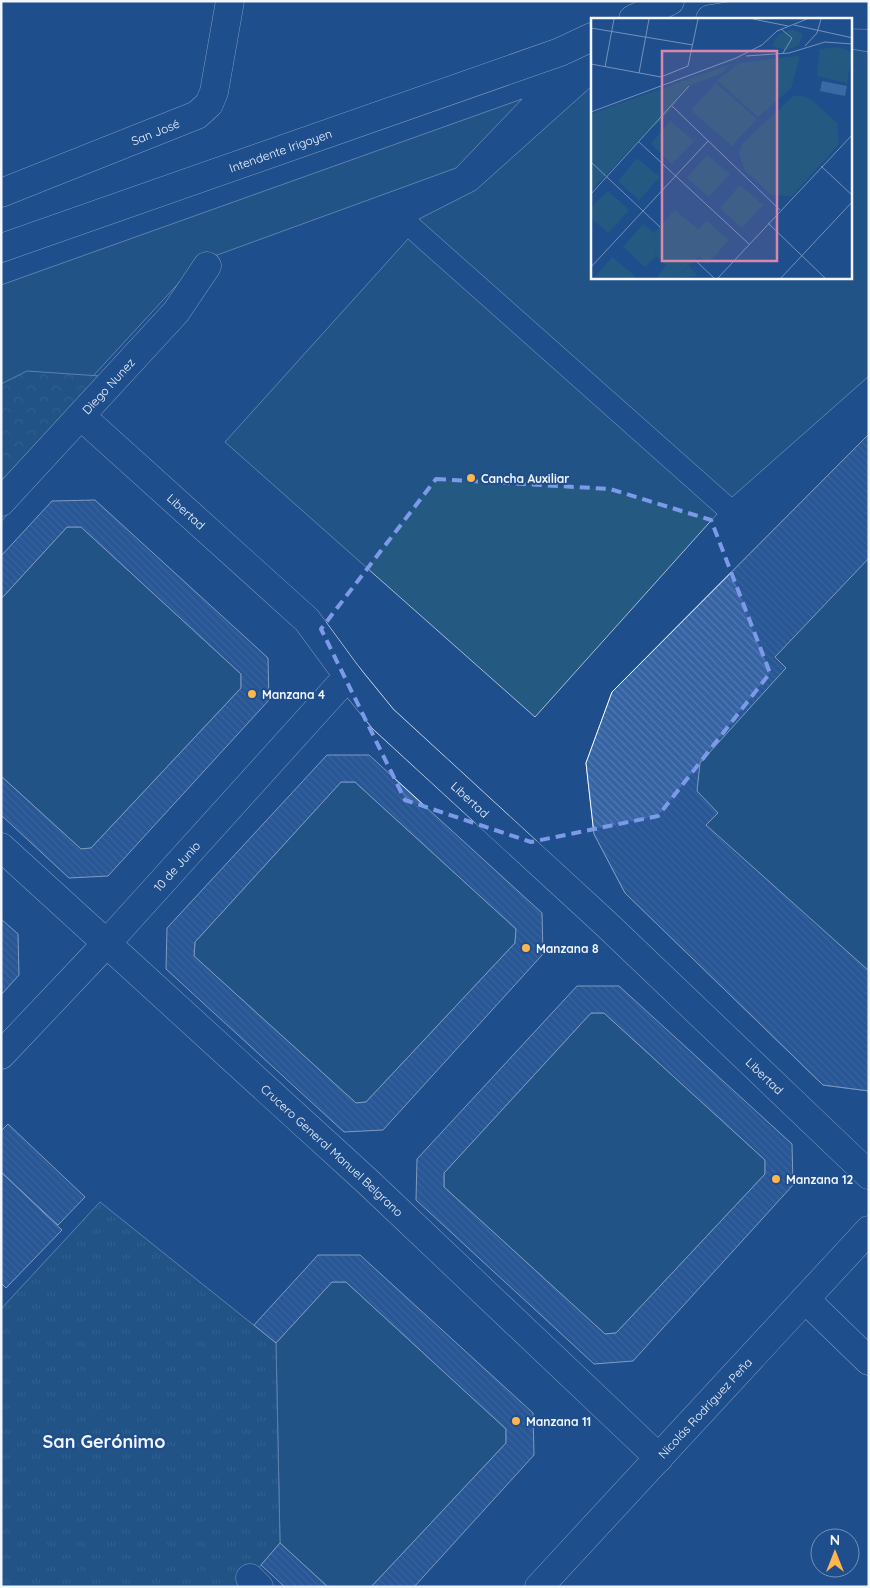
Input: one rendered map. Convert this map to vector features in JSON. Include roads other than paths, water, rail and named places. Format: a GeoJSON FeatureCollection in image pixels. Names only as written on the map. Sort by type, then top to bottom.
{"type":"FeatureCollection","features":[{"type":"Feature","properties":{"kind":"street","name":"San José"},"geometry":{"type":"LineString","coordinates":[[1,193],[197,115],[208,104],[214,92],[230,1]]}},
{"type":"Feature","properties":{"kind":"street"},"geometry":{"type":"LineString","coordinates":[[635,18],[670,1]]}},
{"type":"Feature","properties":{"kind":"street"},"geometry":{"type":"LineString","coordinates":[[716,18],[749,13],[858,10]]}},
{"type":"Feature","properties":{"kind":"street","name":"Intendente Irigoyen"},"geometry":{"type":"LineString","coordinates":[[560,52],[591,37]]}},
{"type":"Feature","properties":{"kind":"street","name":"Intendente Irigoyen"},"geometry":{"type":"LineString","coordinates":[[1,248],[560,52],[591,44]]}},
{"type":"Feature","properties":{"kind":"street","name":"Diego Nunez"},"geometry":{"type":"LineString","coordinates":[[1,502],[176,312],[207,266]]}},
{"type":"Feature","properties":{"kind":"street","name":"Libertad"},"geometry":{"type":"LineString","coordinates":[[81,416],[307,620],[348,676],[383,719],[604,922],[869,1175]]}},
{"type":"Feature","properties":{"kind":"street","name":"10 de Junio"},"geometry":{"type":"LineString","coordinates":[[1,1055],[106,944],[348,676]]}},
{"type":"Feature","properties":{"kind":"street","name":"Crucero General Manuel Belgrano"},"geometry":{"type":"LineString","coordinates":[[1,847],[368,1182],[659,1458]]}},
{"type":"Feature","properties":{"kind":"street","name":"Nicolás Rodríguez Peña"},"geometry":{"type":"LineString","coordinates":[[539,1587],[869,1230]]}},
{"type":"Feature","properties":{"kind":"street"},"geometry":{"type":"LineString","coordinates":[[805,1299],[869,1361]]}},
{"type":"Feature","properties":{"kind":"place","name":"Cancha Auxiliar"},"geometry":{"type":"Point","coordinates":[471,478]}},
{"type":"Feature","properties":{"kind":"place","name":"Manzana 4"},"geometry":{"type":"Point","coordinates":[252,694]}},
{"type":"Feature","properties":{"kind":"place","name":"Manzana 8"},"geometry":{"type":"Point","coordinates":[526,948]}},
{"type":"Feature","properties":{"kind":"place","name":"Manzana 12"},"geometry":{"type":"Point","coordinates":[776,1179]}},
{"type":"Feature","properties":{"kind":"place","name":"Manzana 11"},"geometry":{"type":"Point","coordinates":[516,1421]}},
{"type":"Feature","properties":{"kind":"district","name":"San Gerónimo"},"geometry":{"type":"Point","coordinates":[104,1441]}}]}
